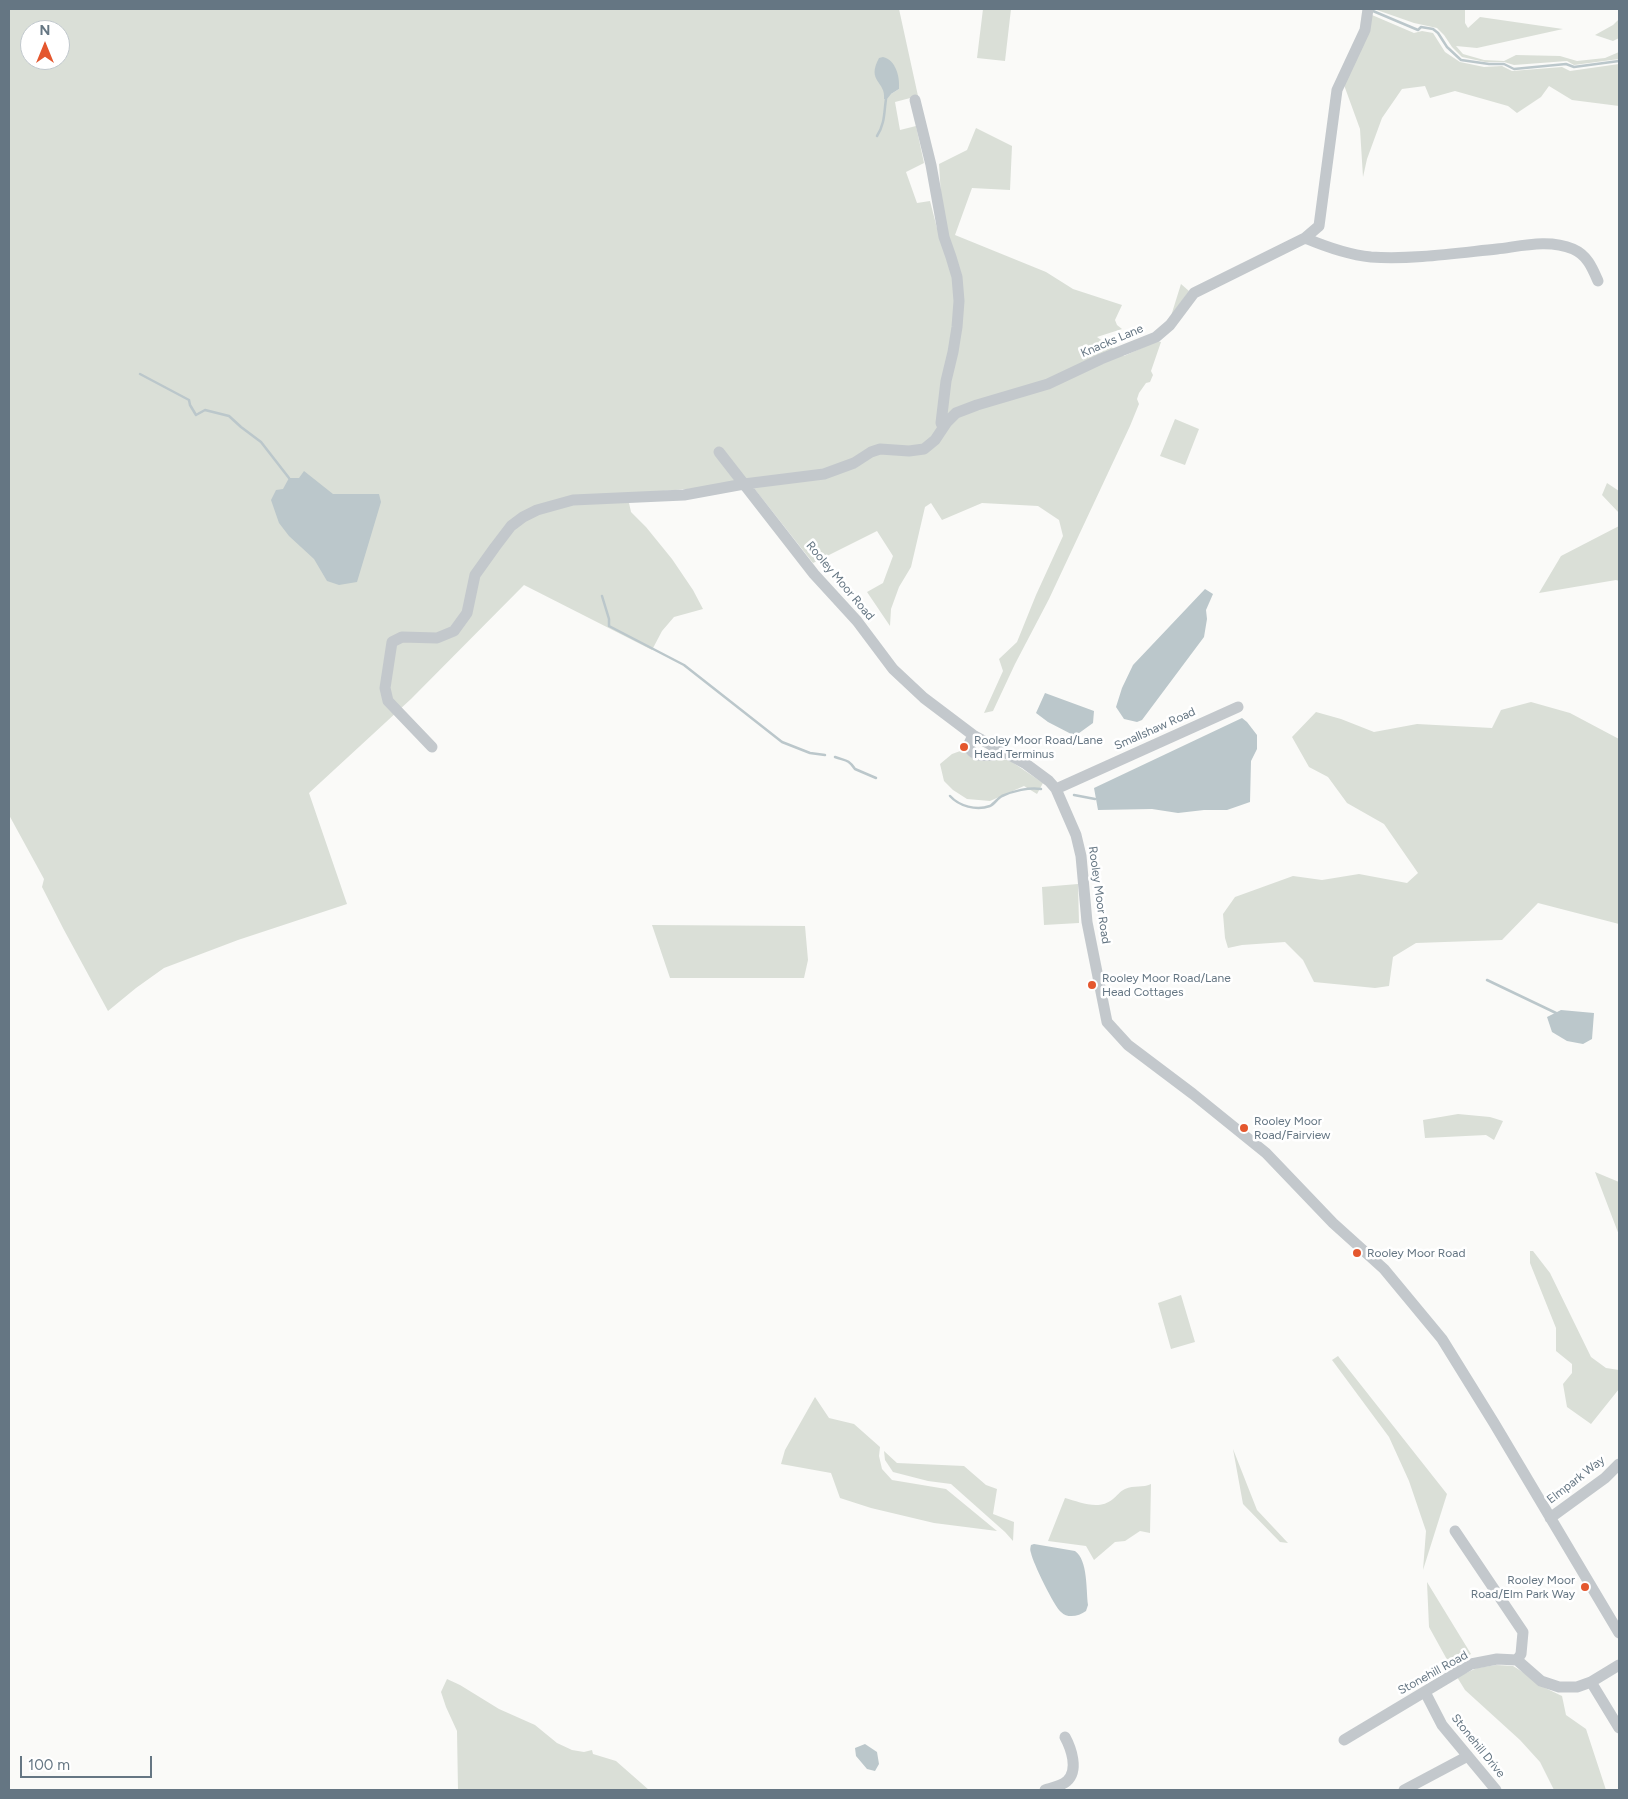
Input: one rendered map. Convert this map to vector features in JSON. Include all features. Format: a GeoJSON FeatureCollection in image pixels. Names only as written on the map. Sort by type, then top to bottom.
{"type":"FeatureCollection","features":[{"type":"Feature","properties":{"kind":"street","name":"Knacks Lane"},"geometry":{"type":"LineString","coordinates":[[432,747],[388,701],[385,695],[392,642],[402,636],[437,638],[454,631],[467,613],[475,575],[511,526],[523,517],[537,510],[573,500],[684,494],[824,474],[854,463],[880,449],[909,451],[924,449],[935,440],[943,427],[956,413],[966,408],[1048,384],[1102,359],[1156,338],[1170,325],[1194,293],[1305,238],[1319,226],[1338,90],[1365,30],[1368,9]]}},
{"type":"Feature","properties":{"kind":"street"},"geometry":{"type":"LineString","coordinates":[[916,100],[931,165],[944,237],[952,257],[957,278],[959,301],[957,327],[946,381],[941,423],[943,427]]}},
{"type":"Feature","properties":{"kind":"street"},"geometry":{"type":"LineString","coordinates":[[1305,238],[1369,257],[1387,258],[1552,244],[1573,249],[1582,254],[1592,266],[1598,280]]}},
{"type":"Feature","properties":{"kind":"street","name":"Rooley Moor Road"},"geometry":{"type":"LineString","coordinates":[[719,452],[814,574],[857,621],[893,669],[924,698],[973,735],[1000,748],[1026,764],[1056,789],[1076,835],[1081,856],[1087,922],[1107,1022],[1128,1045],[1266,1153],[1333,1223],[1384,1269],[1442,1339],[1494,1422],[1619,1633]]}},
{"type":"Feature","properties":{"kind":"street","name":"Smallshaw Road"},"geometry":{"type":"LineString","coordinates":[[1056,789],[1238,707]]}},
{"type":"Feature","properties":{"kind":"street"},"geometry":{"type":"LineString","coordinates":[[973,735],[968,746],[975,755],[994,755],[1000,748]]}},
{"type":"Feature","properties":{"kind":"street","name":"Elmpark Way"},"geometry":{"type":"LineString","coordinates":[[1550,1518],[1605,1478],[1619,1464]]}},
{"type":"Feature","properties":{"kind":"street"},"geometry":{"type":"LineString","coordinates":[[1455,1531],[1523,1632],[1521,1654],[1518,1660],[1541,1681],[1559,1687],[1577,1687],[1591,1682],[1619,1666]]}},
{"type":"Feature","properties":{"kind":"street","name":"Stonehill Road"},"geometry":{"type":"LineString","coordinates":[[1344,1740],[1471,1664],[1497,1659],[1518,1660]]}},
{"type":"Feature","properties":{"kind":"street"},"geometry":{"type":"LineString","coordinates":[[1591,1682],[1619,1728]]}},
{"type":"Feature","properties":{"kind":"street","name":"Stonehill Drive"},"geometry":{"type":"LineString","coordinates":[[1425,1692],[1442,1726],[1496,1790]]}},
{"type":"Feature","properties":{"kind":"street"},"geometry":{"type":"LineString","coordinates":[[1045,1790],[1067,1782],[1072,1774],[1072,1748],[1065,1737]]}},
{"type":"Feature","properties":{"kind":"street"},"geometry":{"type":"LineString","coordinates":[[1404,1790],[1468,1756]]}},
{"type":"Feature","properties":{"kind":"shaded area"},"geometry":{"type":"Polygon","coordinates":[[[9,9],[899,9],[918,96],[895,102],[900,130],[916,126],[924,163],[906,172],[917,203],[930,201],[937,228],[942,212],[939,164],[967,150],[976,128],[1012,146],[1010,190],[972,188],[955,235],[1046,272],[1073,289],[1122,305],[1115,320],[1122,329],[1097,337],[1124,356],[1157,341],[1161,342],[1151,371],[1153,375],[1150,382],[1146,383],[1139,393],[1137,399],[1139,404],[1130,426],[1049,599],[993,711],[984,713],[1003,671],[999,659],[1017,642],[1063,536],[1059,520],[1038,506],[982,503],[942,520],[931,503],[925,507],[911,567],[899,587],[891,609],[890,626],[867,592],[883,583],[893,556],[877,531],[813,563],[746,478],[712,487],[627,494],[631,512],[672,559],[693,590],[703,609],[674,617],[662,631],[652,650],[524,585],[411,699],[309,793],[347,904],[238,940],[164,968],[108,1011],[42,887],[44,879],[9,815],[9,9]],[[894,66],[875,75],[882,85],[885,95],[899,89],[894,66]]]}},
{"type":"Feature","properties":{"kind":"shaded area"},"geometry":{"type":"Polygon","coordinates":[[[983,9],[1011,9],[1005,61],[977,58],[983,9]]]}},
{"type":"Feature","properties":{"kind":"shaded area"},"geometry":{"type":"Polygon","coordinates":[[[1374,9],[1465,9],[1465,23],[1468,28],[1480,17],[1563,29],[1477,48],[1456,46],[1463,54],[1484,60],[1504,61],[1516,55],[1560,56],[1577,61],[1605,58],[1619,52],[1619,59],[1574,65],[1567,61],[1514,65],[1504,62],[1485,62],[1462,57],[1437,28],[1414,23],[1374,9]]]}},
{"type":"Feature","properties":{"kind":"shaded area"},"geometry":{"type":"Polygon","coordinates":[[[1372,15],[1414,33],[1422,31],[1433,33],[1445,52],[1460,62],[1484,67],[1502,66],[1512,71],[1562,67],[1570,71],[1619,64],[1619,106],[1572,100],[1549,86],[1541,97],[1517,113],[1508,106],[1455,91],[1430,98],[1425,86],[1402,89],[1382,118],[1367,159],[1363,177],[1360,129],[1344,85],[1372,15]]]}},
{"type":"Feature","properties":{"kind":"shaded area"},"geometry":{"type":"Polygon","coordinates":[[[1619,19],[1619,38],[1613,41],[1595,35],[1613,25],[1619,19]]]}},
{"type":"Feature","properties":{"kind":"shaded area"},"geometry":{"type":"Polygon","coordinates":[[[883,57],[894,65],[899,79],[899,89],[887,99],[884,99],[882,88],[875,77],[879,58],[883,57]]]}},
{"type":"Feature","properties":{"kind":"shaded area"},"geometry":{"type":"Polygon","coordinates":[[[1181,284],[1189,291],[1171,316],[1181,284]]]}},
{"type":"Feature","properties":{"kind":"shaded area"},"geometry":{"type":"Polygon","coordinates":[[[1175,419],[1199,429],[1185,465],[1160,456],[1175,419]]]}},
{"type":"Feature","properties":{"kind":"shaded area"},"geometry":{"type":"Polygon","coordinates":[[[304,471],[333,494],[379,494],[381,502],[357,582],[339,585],[327,581],[314,559],[289,536],[279,523],[271,500],[276,490],[283,489],[289,478],[299,478],[304,471]]]}},
{"type":"Feature","properties":{"kind":"shaded area"},"geometry":{"type":"Polygon","coordinates":[[[1607,483],[1619,491],[1619,513],[1602,495],[1607,483]]]}},
{"type":"Feature","properties":{"kind":"shaded area"},"geometry":{"type":"Polygon","coordinates":[[[1619,526],[1619,581],[1539,593],[1561,556],[1619,526]]]}},
{"type":"Feature","properties":{"kind":"shaded area"},"geometry":{"type":"Polygon","coordinates":[[[1205,589],[1213,594],[1206,610],[1207,619],[1204,637],[1142,720],[1137,722],[1124,719],[1116,707],[1122,688],[1133,665],[1205,589]]]}},
{"type":"Feature","properties":{"kind":"shaded area"},"geometry":{"type":"Polygon","coordinates":[[[1045,693],[1094,711],[1093,723],[1075,736],[1048,722],[1036,713],[1045,693]]]}},
{"type":"Feature","properties":{"kind":"shaded area"},"geometry":{"type":"Polygon","coordinates":[[[1531,702],[1570,713],[1619,739],[1619,924],[1538,903],[1502,940],[1416,943],[1393,957],[1389,986],[1375,988],[1314,982],[1303,960],[1285,942],[1242,945],[1228,948],[1225,938],[1223,914],[1235,897],[1293,876],[1322,880],[1359,874],[1407,883],[1418,873],[1384,824],[1347,803],[1328,777],[1309,767],[1292,737],[1316,712],[1341,719],[1374,732],[1417,724],[1492,728],[1501,710],[1531,702]]]}},
{"type":"Feature","properties":{"kind":"shaded area"},"geometry":{"type":"Polygon","coordinates":[[[1242,718],[1257,735],[1257,749],[1251,761],[1250,802],[1227,810],[1178,813],[1152,809],[1098,810],[1094,788],[1242,718]]]}},
{"type":"Feature","properties":{"kind":"shaded area"},"geometry":{"type":"Polygon","coordinates":[[[963,750],[972,758],[1009,760],[1043,783],[1037,794],[1024,786],[990,801],[967,799],[953,790],[944,781],[940,764],[952,754],[963,750]]]}},
{"type":"Feature","properties":{"kind":"shaded area"},"geometry":{"type":"Polygon","coordinates":[[[1078,884],[1079,923],[1044,925],[1042,887],[1078,884]]]}},
{"type":"Feature","properties":{"kind":"shaded area"},"geometry":{"type":"Polygon","coordinates":[[[652,925],[805,926],[808,960],[804,978],[670,978],[652,925]]]}},
{"type":"Feature","properties":{"kind":"shaded area"},"geometry":{"type":"Polygon","coordinates":[[[1561,1010],[1594,1013],[1592,1039],[1583,1044],[1567,1041],[1552,1032],[1547,1017],[1561,1010]]]}},
{"type":"Feature","properties":{"kind":"shaded area"},"geometry":{"type":"Polygon","coordinates":[[[1458,1114],[1490,1117],[1503,1121],[1494,1140],[1486,1135],[1425,1138],[1423,1120],[1458,1114]]]}},
{"type":"Feature","properties":{"kind":"shaded area"},"geometry":{"type":"Polygon","coordinates":[[[1595,1172],[1619,1182],[1619,1235],[1595,1172]]]}},
{"type":"Feature","properties":{"kind":"shaded area"},"geometry":{"type":"Polygon","coordinates":[[[1530,1251],[1533,1251],[1550,1273],[1591,1357],[1606,1368],[1619,1370],[1619,1389],[1591,1424],[1567,1407],[1563,1384],[1572,1373],[1572,1364],[1556,1351],[1556,1328],[1530,1263],[1530,1251]]]}},
{"type":"Feature","properties":{"kind":"shaded area"},"geometry":{"type":"Polygon","coordinates":[[[1181,1295],[1195,1342],[1171,1349],[1158,1303],[1181,1295]]]}},
{"type":"Feature","properties":{"kind":"shaded area"},"geometry":{"type":"Polygon","coordinates":[[[1338,1356],[1447,1494],[1423,1570],[1426,1531],[1409,1481],[1389,1437],[1332,1360],[1338,1356]]]}},
{"type":"Feature","properties":{"kind":"shaded area"},"geometry":{"type":"Polygon","coordinates":[[[815,1397],[829,1418],[854,1424],[880,1447],[879,1456],[882,1469],[892,1480],[946,1489],[997,1531],[934,1523],[871,1508],[840,1498],[831,1473],[781,1464],[785,1450],[815,1397]]]}},
{"type":"Feature","properties":{"kind":"shaded area"},"geometry":{"type":"Polygon","coordinates":[[[1233,1449],[1257,1510],[1288,1543],[1280,1542],[1243,1504],[1233,1449]]]}},
{"type":"Feature","properties":{"kind":"shaded area"},"geometry":{"type":"Polygon","coordinates":[[[884,1451],[897,1463],[964,1466],[986,1485],[997,1489],[993,1514],[1014,1522],[1013,1541],[951,1484],[928,1481],[893,1472],[885,1460],[884,1451]]]}},
{"type":"Feature","properties":{"kind":"shaded area"},"geometry":{"type":"Polygon","coordinates":[[[1151,1484],[1150,1533],[1140,1531],[1125,1541],[1115,1542],[1094,1560],[1086,1546],[1048,1541],[1065,1498],[1096,1505],[1108,1503],[1125,1489],[1151,1484]]]}},
{"type":"Feature","properties":{"kind":"shaded area"},"geometry":{"type":"Polygon","coordinates":[[[1031,1545],[1075,1551],[1079,1555],[1086,1576],[1088,1605],[1086,1611],[1070,1616],[1061,1612],[1044,1584],[1030,1551],[1031,1545]]]}},
{"type":"Feature","properties":{"kind":"shaded area"},"geometry":{"type":"Polygon","coordinates":[[[1427,1582],[1471,1654],[1450,1665],[1429,1627],[1427,1582]]]}},
{"type":"Feature","properties":{"kind":"shaded area"},"geometry":{"type":"Polygon","coordinates":[[[1496,1665],[1513,1666],[1539,1685],[1562,1696],[1566,1715],[1586,1729],[1606,1790],[1554,1790],[1540,1762],[1520,1740],[1465,1690],[1457,1677],[1477,1668],[1496,1665]]]}},
{"type":"Feature","properties":{"kind":"shaded area"},"geometry":{"type":"Polygon","coordinates":[[[447,1679],[499,1709],[535,1725],[557,1743],[572,1750],[584,1752],[592,1750],[593,1754],[616,1761],[649,1790],[458,1790],[457,1731],[441,1692],[447,1679]]]}},
{"type":"Feature","properties":{"kind":"shaded area"},"geometry":{"type":"Polygon","coordinates":[[[865,1744],[877,1752],[879,1764],[875,1771],[867,1769],[856,1756],[855,1748],[865,1744]]]}},
{"type":"Feature","properties":{"kind":"waterway"},"geometry":{"type":"LineString","coordinates":[[1373,11],[1418,30],[1421,27],[1433,29],[1447,47],[1461,60],[1504,64],[1514,69],[1566,64],[1574,67],[1619,61]]}},
{"type":"Feature","properties":{"kind":"waterway"},"geometry":{"type":"LineString","coordinates":[[877,136],[883,122],[886,99]]}},
{"type":"Feature","properties":{"kind":"waterway"},"geometry":{"type":"LineString","coordinates":[[140,374],[189,400],[196,415],[205,410],[229,416],[261,442],[289,478]]}},
{"type":"Feature","properties":{"kind":"waterway"},"geometry":{"type":"LineString","coordinates":[[602,596],[609,619],[609,626],[684,665],[782,742],[810,753],[825,755]]}},
{"type":"Feature","properties":{"kind":"waterway"},"geometry":{"type":"LineString","coordinates":[[835,757],[850,763],[855,769],[876,778]]}},
{"type":"Feature","properties":{"kind":"waterway"},"geometry":{"type":"LineString","coordinates":[[950,796],[963,805],[979,808],[990,806],[1000,797],[1011,793],[1026,789],[1041,789]]}},
{"type":"Feature","properties":{"kind":"waterway"},"geometry":{"type":"LineString","coordinates":[[1074,795],[1095,799]]}},
{"type":"Feature","properties":{"kind":"waterway"},"geometry":{"type":"LineString","coordinates":[[1487,980],[1556,1013]]}},
{"type":"Feature","properties":{"kind":"place","name":"Rooley Moor Road/Lane Head Terminus"},"geometry":{"type":"Point","coordinates":[964,747]}},
{"type":"Feature","properties":{"kind":"place","name":"Rooley Moor Road/Lane Head Cottages"},"geometry":{"type":"Point","coordinates":[1092,985]}},
{"type":"Feature","properties":{"kind":"place","name":"Rooley Moor Road/Fairview"},"geometry":{"type":"Point","coordinates":[1244,1128]}},
{"type":"Feature","properties":{"kind":"place","name":"Rooley Moor Road"},"geometry":{"type":"Point","coordinates":[1357,1253]}},
{"type":"Feature","properties":{"kind":"place","name":"Rooley Moor Road/Elm Park Way"},"geometry":{"type":"Point","coordinates":[1585,1587]}}]}
